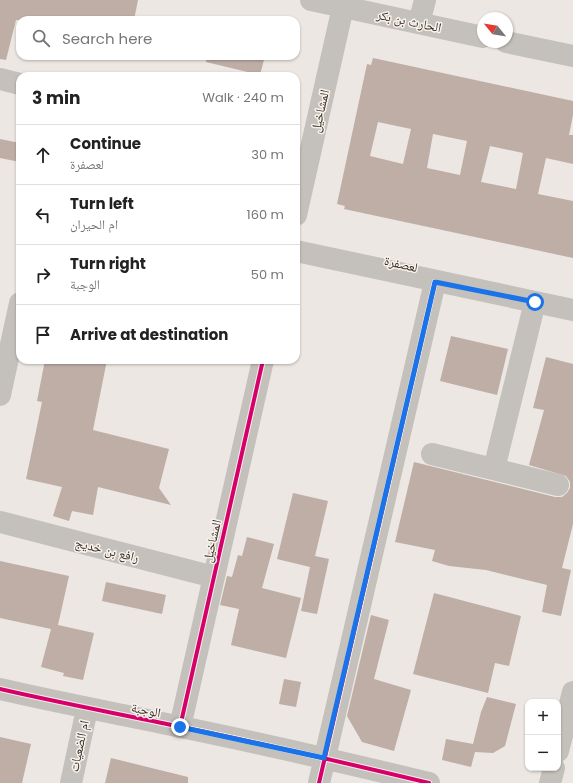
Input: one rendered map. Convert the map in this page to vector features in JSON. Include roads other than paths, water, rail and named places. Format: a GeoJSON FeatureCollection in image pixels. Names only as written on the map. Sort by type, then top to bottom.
{"type":"FeatureCollection","features":[{"type":"Feature","properties":{"kind":"street","name":"الحارث بن بكر"},"geometry":{"type":"LineString","coordinates":[[311,0],[477,36]]}},
{"type":"Feature","properties":{"kind":"street"},"geometry":{"type":"LineString","coordinates":[[419,23],[425,0]]}},
{"type":"Feature","properties":{"kind":"street","name":"المشاخيل"},"geometry":{"type":"LineString","coordinates":[[300,197],[343,7]]}},
{"type":"Feature","properties":{"kind":"street"},"geometry":{"type":"LineString","coordinates":[[513,43],[573,56]]}},
{"type":"Feature","properties":{"kind":"street"},"geometry":{"type":"LineString","coordinates":[[0,79],[16,83]]}},
{"type":"Feature","properties":{"kind":"street","name":"لعصفرة"},"geometry":{"type":"LineString","coordinates":[[300,251],[435,282],[573,310]]}},
{"type":"Feature","properties":{"kind":"street"},"geometry":{"type":"LineString","coordinates":[[319,783],[435,282]]}},
{"type":"Feature","properties":{"kind":"street"},"geometry":{"type":"LineString","coordinates":[[494,469],[535,302]]}},
{"type":"Feature","properties":{"kind":"street"},"geometry":{"type":"LineString","coordinates":[[0,396],[16,322]]}},
{"type":"Feature","properties":{"kind":"street","name":"المشاخيل"},"geometry":{"type":"LineString","coordinates":[[180,727],[262,364]]}},
{"type":"Feature","properties":{"kind":"street"},"geometry":{"type":"LineString","coordinates":[[432,454],[558,485]]}},
{"type":"Feature","properties":{"kind":"street","name":"رافع بن خديج"},"geometry":{"type":"LineString","coordinates":[[0,522],[214,577]]}},
{"type":"Feature","properties":{"kind":"street","name":"الوجبة"},"geometry":{"type":"LineString","coordinates":[[0,689],[87,709],[180,727],[324,758],[429,783]]}},
{"type":"Feature","properties":{"kind":"street"},"geometry":{"type":"LineString","coordinates":[[561,739],[573,692]]}},
{"type":"Feature","properties":{"kind":"street","name":"ام الضعيات"},"geometry":{"type":"LineString","coordinates":[[71,783],[87,709]]}},
{"type":"Feature","properties":{"kind":"street"},"geometry":{"type":"LineString","coordinates":[[550,783],[553,771]]}}]}
